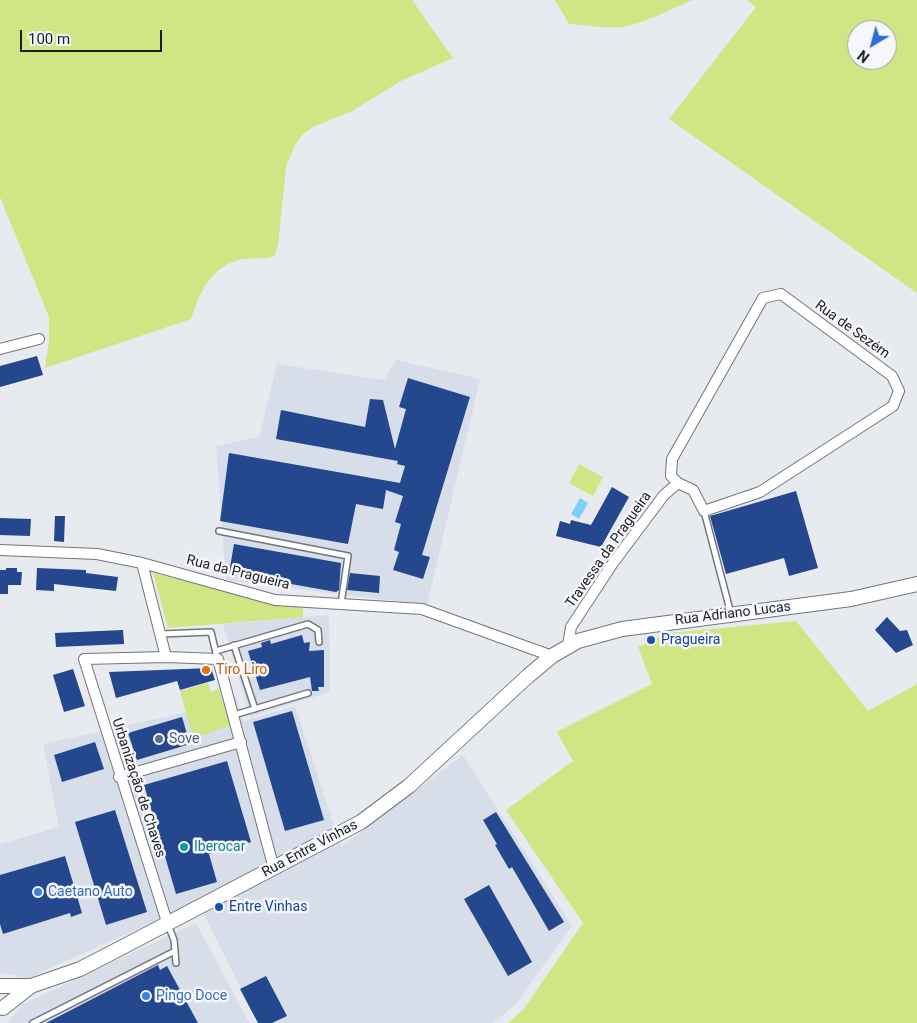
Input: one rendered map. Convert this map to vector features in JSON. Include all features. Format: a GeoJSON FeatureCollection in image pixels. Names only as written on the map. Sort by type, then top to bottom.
{"type":"FeatureCollection","features":[{"type":"Feature","properties":{"kind":"street","name":"Rua de Sezém"},"geometry":{"type":"LineString","coordinates":[[678,483],[671,476],[672,459],[763,298],[781,294],[892,376],[899,391],[893,406],[760,492],[704,511]]}},
{"type":"Feature","properties":{"kind":"street"},"geometry":{"type":"LineString","coordinates":[[0,349],[39,339]]}},
{"type":"Feature","properties":{"kind":"street"},"geometry":{"type":"LineString","coordinates":[[678,483],[693,490],[704,511]]}},
{"type":"Feature","properties":{"kind":"street","name":"Travessa da Pragueira"},"geometry":{"type":"LineString","coordinates":[[568,646],[572,627],[613,563],[664,495],[678,483]]}},
{"type":"Feature","properties":{"kind":"street","name":"Rua da Pragueira"},"geometry":{"type":"LineString","coordinates":[[0,550],[97,554],[142,562],[275,600],[422,609],[552,656]]}},
{"type":"Feature","properties":{"kind":"street"},"geometry":{"type":"LineString","coordinates":[[142,562],[166,657],[217,655],[274,869]]}},
{"type":"Feature","properties":{"kind":"street","name":"Rua Adriano Lucas"},"geometry":{"type":"LineString","coordinates":[[552,656],[568,646],[598,634],[731,614],[852,599],[917,584]]}},
{"type":"Feature","properties":{"kind":"street","name":"Rua Entre Vinhas"},"geometry":{"type":"LineString","coordinates":[[1,1010],[31,986],[80,968],[168,925],[361,822],[409,786],[552,656]]}},
{"type":"Feature","properties":{"kind":"street","name":"Urbanização de Chaves"},"geometry":{"type":"LineString","coordinates":[[166,657],[84,659],[168,925]]}},
{"type":"Feature","properties":{"kind":"street"},"geometry":{"type":"LineString","coordinates":[[120,777],[240,742]]}},
{"type":"Feature","properties":{"kind":"street"},"geometry":{"type":"LineString","coordinates":[[0,986],[4,993],[1,1010]]}},
{"type":"Feature","properties":{"kind":"street","name":"Rua Entre Vinhas"},"geometry":{"type":"LineString","coordinates":[[0,986],[31,986]]}},
{"type":"Feature","properties":{"kind":"lane"},"geometry":{"type":"LineString","coordinates":[[704,511],[731,614]]}},
{"type":"Feature","properties":{"kind":"lane"},"geometry":{"type":"LineString","coordinates":[[219,532],[348,556],[341,605]]}},
{"type":"Feature","properties":{"kind":"lane"},"geometry":{"type":"LineString","coordinates":[[161,634],[211,632],[217,655],[234,645],[308,624],[318,630],[318,642]]}},
{"type":"Feature","properties":{"kind":"lane"},"geometry":{"type":"LineString","coordinates":[[234,645],[255,709]]}},
{"type":"Feature","properties":{"kind":"lane"},"geometry":{"type":"LineString","coordinates":[[234,715],[308,693]]}},
{"type":"Feature","properties":{"kind":"lane"},"geometry":{"type":"LineString","coordinates":[[168,925],[176,963]]}},
{"type":"Feature","properties":{"kind":"lane"},"geometry":{"type":"LineString","coordinates":[[33,1023],[175,951]]}},
{"type":"Feature","properties":{"kind":"shaded area"},"geometry":{"type":"Polygon","coordinates":[[[396,360],[480,379],[427,605],[226,580],[216,446],[259,437],[277,364],[384,380],[396,360]]]}},
{"type":"Feature","properties":{"kind":"shaded area"},"geometry":{"type":"Polygon","coordinates":[[[329,615],[330,692],[250,717],[223,624],[329,615]]]}},
{"type":"Feature","properties":{"kind":"shaded area"},"geometry":{"type":"Polygon","coordinates":[[[236,696],[243,721],[295,706],[341,847],[463,755],[572,926],[515,1005],[493,1023],[258,1023],[198,902],[28,978],[0,973],[0,844],[59,827],[43,744],[187,712],[236,696]]]}},
{"type":"Feature","properties":{"kind":"shaded area"},"geometry":{"type":"Polygon","coordinates":[[[196,923],[249,1023],[7,1023],[23,1004],[196,923]]]}},
{"type":"Feature","properties":{"kind":"green space"},"geometry":{"type":"Polygon","coordinates":[[[0,0],[412,0],[453,58],[401,81],[352,111],[313,127],[303,134],[295,145],[286,167],[278,246],[274,256],[232,262],[215,273],[203,289],[191,319],[45,368],[49,341],[49,317],[0,197],[0,0]]]}},
{"type":"Feature","properties":{"kind":"green space"},"geometry":{"type":"Polygon","coordinates":[[[555,0],[692,0],[643,21],[613,28],[569,24],[555,0]]]}},
{"type":"Feature","properties":{"kind":"green space"},"geometry":{"type":"Polygon","coordinates":[[[747,0],[917,0],[917,293],[669,119],[756,7],[747,0]]]}},
{"type":"Feature","properties":{"kind":"green space"},"geometry":{"type":"Polygon","coordinates":[[[579,464],[603,477],[593,496],[569,483],[579,464]]]}},
{"type":"Feature","properties":{"kind":"green space"},"geometry":{"type":"Polygon","coordinates":[[[153,573],[263,601],[303,608],[303,617],[168,628],[153,573]]]}},
{"type":"Feature","properties":{"kind":"green space"},"geometry":{"type":"Polygon","coordinates":[[[796,621],[868,711],[917,684],[917,1023],[508,1023],[523,1010],[583,923],[506,810],[573,761],[557,732],[652,684],[638,647],[669,633],[796,621]]]}},
{"type":"Feature","properties":{"kind":"green space"},"geometry":{"type":"Polygon","coordinates":[[[208,683],[211,692],[219,689],[230,726],[193,738],[180,691],[208,683]]]}},
{"type":"Feature","properties":{"kind":"water"},"geometry":{"type":"Polygon","coordinates":[[[580,498],[588,503],[579,519],[571,514],[580,498]]]}},
{"type":"Feature","properties":{"kind":"building"},"geometry":{"type":"Polygon","coordinates":[[[37,356],[43,375],[0,387],[0,366],[37,356]]]}},
{"type":"Feature","properties":{"kind":"building"},"geometry":{"type":"Polygon","coordinates":[[[408,378],[470,397],[422,555],[430,557],[423,579],[393,570],[399,552],[394,550],[401,524],[395,522],[403,496],[386,490],[383,509],[356,504],[348,544],[220,521],[229,453],[400,483],[405,466],[397,464],[398,461],[276,439],[281,410],[365,427],[370,399],[383,400],[395,449],[406,409],[399,407],[408,378]]]}},
{"type":"Feature","properties":{"kind":"building"},"geometry":{"type":"Polygon","coordinates":[[[612,487],[629,497],[601,547],[556,536],[560,521],[570,524],[571,520],[591,525],[612,487]]]}},
{"type":"Feature","properties":{"kind":"building"},"geometry":{"type":"Polygon","coordinates":[[[796,491],[818,568],[789,576],[784,558],[726,574],[710,516],[796,491]]]}},
{"type":"Feature","properties":{"kind":"building"},"geometry":{"type":"Polygon","coordinates":[[[55,516],[65,516],[64,542],[54,541],[55,516]]]}},
{"type":"Feature","properties":{"kind":"building"},"geometry":{"type":"Polygon","coordinates":[[[0,518],[31,519],[30,536],[0,535],[0,518]]]}},
{"type":"Feature","properties":{"kind":"building"},"geometry":{"type":"Polygon","coordinates":[[[234,544],[341,563],[339,590],[336,592],[229,573],[234,544]]]}},
{"type":"Feature","properties":{"kind":"building"},"geometry":{"type":"Polygon","coordinates":[[[6,568],[17,568],[17,572],[22,572],[21,585],[8,585],[8,594],[0,594],[0,570],[6,570],[6,568]]]}},
{"type":"Feature","properties":{"kind":"building"},"geometry":{"type":"Polygon","coordinates":[[[37,568],[86,570],[86,573],[118,577],[116,591],[54,584],[54,591],[36,590],[37,568]]]}},
{"type":"Feature","properties":{"kind":"building"},"geometry":{"type":"Polygon","coordinates":[[[350,573],[380,576],[379,593],[347,590],[350,573]]]}},
{"type":"Feature","properties":{"kind":"building"},"geometry":{"type":"Polygon","coordinates":[[[887,617],[900,631],[907,630],[913,645],[896,653],[875,630],[887,617]]]}},
{"type":"Feature","properties":{"kind":"building"},"geometry":{"type":"Polygon","coordinates":[[[123,630],[124,644],[56,647],[55,633],[123,630]]]}},
{"type":"Feature","properties":{"kind":"building"},"geometry":{"type":"Polygon","coordinates":[[[302,635],[304,643],[310,642],[309,651],[324,650],[324,687],[318,687],[319,691],[312,691],[310,677],[260,690],[248,651],[262,647],[261,643],[270,640],[271,644],[302,635]]]}},
{"type":"Feature","properties":{"kind":"building"},"geometry":{"type":"Polygon","coordinates":[[[211,668],[215,680],[180,690],[177,681],[116,698],[109,672],[211,668]]]}},
{"type":"Feature","properties":{"kind":"building"},"geometry":{"type":"Polygon","coordinates":[[[73,669],[85,706],[64,712],[53,675],[73,669]]]}},
{"type":"Feature","properties":{"kind":"building"},"geometry":{"type":"Polygon","coordinates":[[[292,711],[324,820],[285,831],[253,722],[292,711]]]}},
{"type":"Feature","properties":{"kind":"building","name":"Sove"},"geometry":{"type":"Polygon","coordinates":[[[182,717],[190,744],[137,760],[128,733],[182,717]]]}},
{"type":"Feature","properties":{"kind":"building"},"geometry":{"type":"Polygon","coordinates":[[[95,742],[104,769],[62,782],[54,755],[95,742]]]}},
{"type":"Feature","properties":{"kind":"building"},"geometry":{"type":"Polygon","coordinates":[[[227,761],[251,842],[209,854],[217,882],[176,894],[144,785],[227,761]]]}},
{"type":"Feature","properties":{"kind":"building"},"geometry":{"type":"Polygon","coordinates":[[[115,810],[147,912],[106,925],[75,822],[115,810]]]}},
{"type":"Feature","properties":{"kind":"building"},"geometry":{"type":"Polygon","coordinates":[[[496,812],[564,922],[549,931],[512,867],[509,869],[483,820],[496,812]]]}},
{"type":"Feature","properties":{"kind":"building","name":"Caetano Auto"},"geometry":{"type":"Polygon","coordinates":[[[65,856],[82,913],[71,917],[70,913],[3,934],[0,924],[0,875],[65,856]]]}},
{"type":"Feature","properties":{"kind":"building"},"geometry":{"type":"Polygon","coordinates":[[[489,885],[532,962],[508,976],[464,899],[489,885]]]}},
{"type":"Feature","properties":{"kind":"building","name":"Pingo Doce"},"geometry":{"type":"Polygon","coordinates":[[[158,965],[160,970],[167,966],[198,1023],[46,1023],[158,965]]]}},
{"type":"Feature","properties":{"kind":"building"},"geometry":{"type":"Polygon","coordinates":[[[266,976],[287,1016],[272,1023],[258,1023],[240,989],[266,976]]]}},
{"type":"Feature","properties":{"kind":"place","name":"Pragueira"},"geometry":{"type":"Point","coordinates":[651,640]}},
{"type":"Feature","properties":{"kind":"place","name":"Tiro Liro"},"geometry":{"type":"Point","coordinates":[206,670]}},
{"type":"Feature","properties":{"kind":"place","name":"Sove"},"geometry":{"type":"Point","coordinates":[159,739]}},
{"type":"Feature","properties":{"kind":"place","name":"Iberocar"},"geometry":{"type":"Point","coordinates":[184,847]}},
{"type":"Feature","properties":{"kind":"place","name":"Caetano Auto"},"geometry":{"type":"Point","coordinates":[38,892]}},
{"type":"Feature","properties":{"kind":"place","name":"Entre Vinhas"},"geometry":{"type":"Point","coordinates":[219,907]}},
{"type":"Feature","properties":{"kind":"place","name":"Pingo Doce"},"geometry":{"type":"Point","coordinates":[146,996]}}]}
